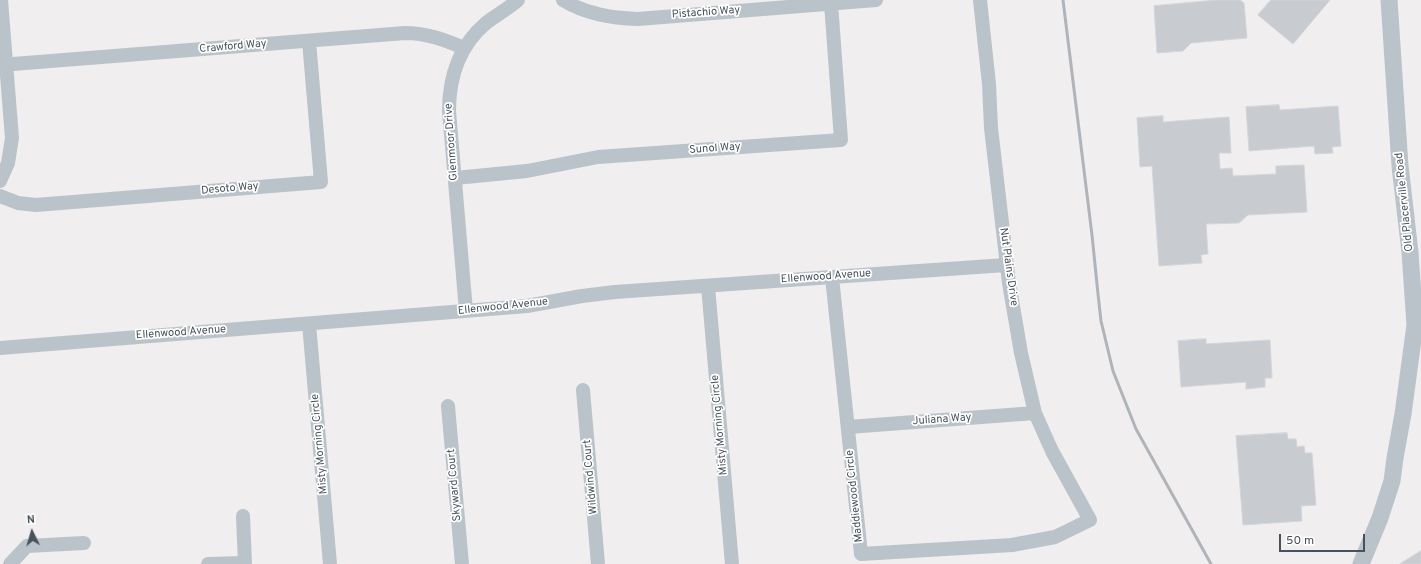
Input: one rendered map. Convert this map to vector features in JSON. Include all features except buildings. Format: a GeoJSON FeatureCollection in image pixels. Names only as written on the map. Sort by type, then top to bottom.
{"type":"FeatureCollection","features":[{"type":"Feature","properties":{"kind":"street"},"geometry":{"type":"LineString","coordinates":[[0,181],[8,163],[12,138],[3,65],[1,0]]}},
{"type":"Feature","properties":{"kind":"street","name":"Glenmoor Drive"},"geometry":{"type":"LineString","coordinates":[[466,311],[454,178],[449,98],[454,73],[464,48],[476,32],[518,0]]}},
{"type":"Feature","properties":{"kind":"street","name":"Pistachio Way"},"geometry":{"type":"LineString","coordinates":[[563,0],[593,13],[619,18],[638,19],[876,0]]}},
{"type":"Feature","properties":{"kind":"street","name":"Nut Plains Drive"},"geometry":{"type":"LineString","coordinates":[[980,0],[989,84],[991,128],[1008,284],[1021,353],[1035,413],[1052,451],[1090,520]]}},
{"type":"Feature","properties":{"kind":"street","name":"Old Placerville Road"},"geometry":{"type":"LineString","coordinates":[[1361,564],[1380,518],[1392,481],[1415,325],[1410,252],[1400,166],[1389,0]]}},
{"type":"Feature","properties":{"kind":"street","name":"Sunol Way"},"geometry":{"type":"LineString","coordinates":[[454,178],[527,171],[598,157],[841,140],[831,4]]}},
{"type":"Feature","properties":{"kind":"street","name":"Crawford Way"},"geometry":{"type":"LineString","coordinates":[[3,65],[418,33],[441,39],[464,48]]}},
{"type":"Feature","properties":{"kind":"street","name":"Desoto Way"},"geometry":{"type":"LineString","coordinates":[[0,196],[18,203],[36,205],[321,182],[309,41]]}},
{"type":"Feature","properties":{"kind":"street","name":"Ellenwood Avenue"},"geometry":{"type":"LineString","coordinates":[[0,348],[527,306],[582,296],[615,292],[1006,265]]}},
{"type":"Feature","properties":{"kind":"street","name":"Maddiewood Circle"},"geometry":{"type":"LineString","coordinates":[[832,277],[861,554],[1012,545],[1055,537],[1090,520]]}},
{"type":"Feature","properties":{"kind":"street","name":"Misty Morning Circle"},"geometry":{"type":"LineString","coordinates":[[708,286],[732,564]]}},
{"type":"Feature","properties":{"kind":"street","name":"Misty Morning Circle"},"geometry":{"type":"LineString","coordinates":[[309,324],[330,564]]}},
{"type":"Feature","properties":{"kind":"street","name":"Wildwind Court"},"geometry":{"type":"LineString","coordinates":[[583,390],[598,564]]}},
{"type":"Feature","properties":{"kind":"street","name":"Skyward Court"},"geometry":{"type":"LineString","coordinates":[[448,406],[462,564]]}},
{"type":"Feature","properties":{"kind":"street","name":"Juliana Way"},"geometry":{"type":"LineString","coordinates":[[848,427],[1035,413]]}},
{"type":"Feature","properties":{"kind":"street"},"geometry":{"type":"LineString","coordinates":[[208,564],[245,563],[243,516]]}},
{"type":"Feature","properties":{"kind":"street"},"geometry":{"type":"LineString","coordinates":[[10,564],[28,546],[84,543]]}},
{"type":"Feature","properties":{"kind":"railway"},"geometry":{"type":"LineString","coordinates":[[1063,0],[1101,321],[1113,371],[1136,429],[1211,564]]}}]}
